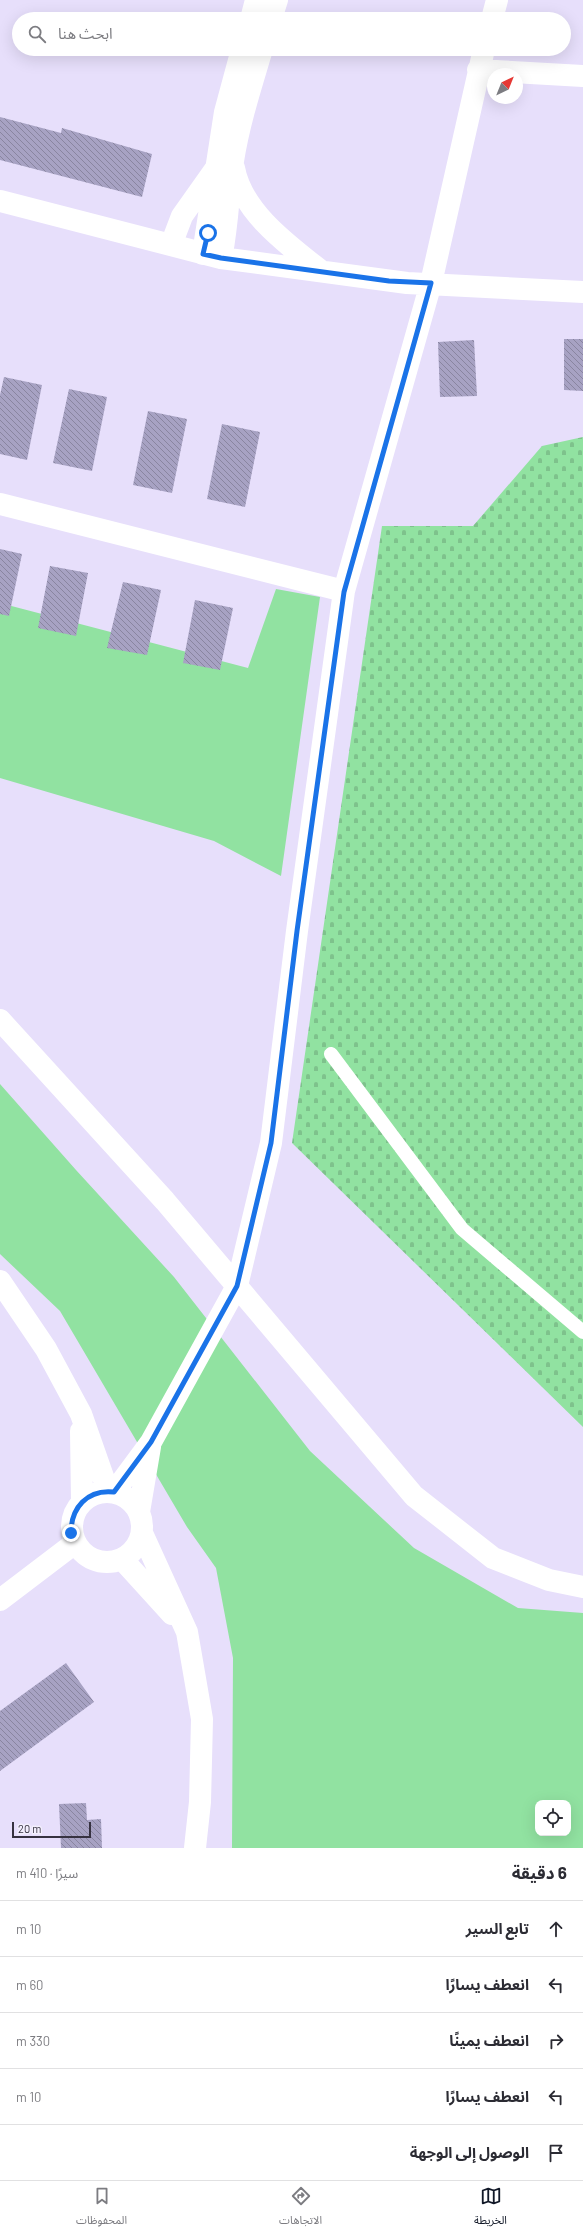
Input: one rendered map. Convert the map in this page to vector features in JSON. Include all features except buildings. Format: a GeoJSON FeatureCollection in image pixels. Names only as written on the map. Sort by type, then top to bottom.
{"type":"FeatureCollection","features":[{"type":"Feature","properties":{"kind":"street"},"geometry":{"type":"LineString","coordinates":[[253,12],[256,0]]}},
{"type":"Feature","properties":{"kind":"street"},"geometry":{"type":"LineString","coordinates":[[274,12],[277,0]]}},
{"type":"Feature","properties":{"kind":"street"},"geometry":{"type":"LineString","coordinates":[[494,12],[497,0]]}},
{"type":"Feature","properties":{"kind":"street"},"geometry":{"type":"LineString","coordinates":[[212,256],[225,164],[225,112],[240,56]]}},
{"type":"Feature","properties":{"kind":"street"},"geometry":{"type":"LineString","coordinates":[[171,246],[182,216],[225,164],[244,111],[260,56]]}},
{"type":"Feature","properties":{"kind":"street"},"geometry":{"type":"LineString","coordinates":[[111,1492],[151,1442],[237,1286],[271,1143],[297,931],[344,592],[431,283],[482,56]]}},
{"type":"Feature","properties":{"kind":"street"},"geometry":{"type":"LineString","coordinates":[[478,70],[583,76]]}},
{"type":"Feature","properties":{"kind":"street"},"geometry":{"type":"LineString","coordinates":[[225,164],[256,213],[279,238],[321,271]]}},
{"type":"Feature","properties":{"kind":"street"},"geometry":{"type":"LineString","coordinates":[[0,201],[212,256],[407,283],[431,283],[583,292]]}},
{"type":"Feature","properties":{"kind":"street"},"geometry":{"type":"LineString","coordinates":[[0,504],[344,592]]}},
{"type":"Feature","properties":{"kind":"street"},"geometry":{"type":"LineString","coordinates":[[0,1020],[165,1201],[414,1496],[493,1558],[549,1580],[583,1587]]}},
{"type":"Feature","properties":{"kind":"street"},"geometry":{"type":"LineString","coordinates":[[0,1282],[46,1349],[81,1414],[111,1492]]}},
{"type":"Feature","properties":{"kind":"street"},"geometry":{"type":"LineString","coordinates":[[81,1414],[82,1502]]}},
{"type":"Feature","properties":{"kind":"street"},"geometry":{"type":"LineString","coordinates":[[139,1512],[124,1496],[111,1492],[94,1494],[82,1502],[75,1511],[71,1521],[71,1533],[81,1552],[90,1559],[101,1562],[112,1562],[122,1559],[131,1553],[138,1544],[142,1534],[142,1522],[139,1512],[151,1442]]}},
{"type":"Feature","properties":{"kind":"street"},"geometry":{"type":"LineString","coordinates":[[142,1534],[187,1632],[202,1719],[200,1802],[195,1848]]}},
{"type":"Feature","properties":{"kind":"street"},"geometry":{"type":"LineString","coordinates":[[0,1600],[75,1543]]}},
{"type":"Feature","properties":{"kind":"street"},"geometry":{"type":"LineString","coordinates":[[122,1559],[187,1632]]}},
{"type":"Feature","properties":{"kind":"lane"},"geometry":{"type":"LineString","coordinates":[[331,1054],[462,1229],[583,1332]]}},
{"type":"Feature","properties":{"kind":"green space"},"geometry":{"type":"Polygon","coordinates":[[[583,437],[583,1427],[292,1143],[382,526],[473,526],[542,446],[583,437]]]}},
{"type":"Feature","properties":{"kind":"green space"},"geometry":{"type":"Polygon","coordinates":[[[276,589],[320,597],[281,876],[214,841],[0,778],[0,603],[248,668],[276,589]]]}},
{"type":"Feature","properties":{"kind":"green space"},"geometry":{"type":"Polygon","coordinates":[[[0,1084],[174,1277],[310,1451],[414,1548],[518,1608],[583,1613],[583,1848],[232,1848],[233,1658],[216,1568],[187,1527],[60,1311],[0,1254],[0,1084]]]}},
{"type":"Feature","properties":{"kind":"route"},"geometry":{"type":"LineString","coordinates":[[71,1533],[71,1521],[75,1511],[82,1502],[94,1494],[108,1491],[114,1492],[151,1442],[237,1286],[271,1143],[297,931],[344,592],[431,283],[389,281],[221,258],[203,254],[208,233]]}}]}
